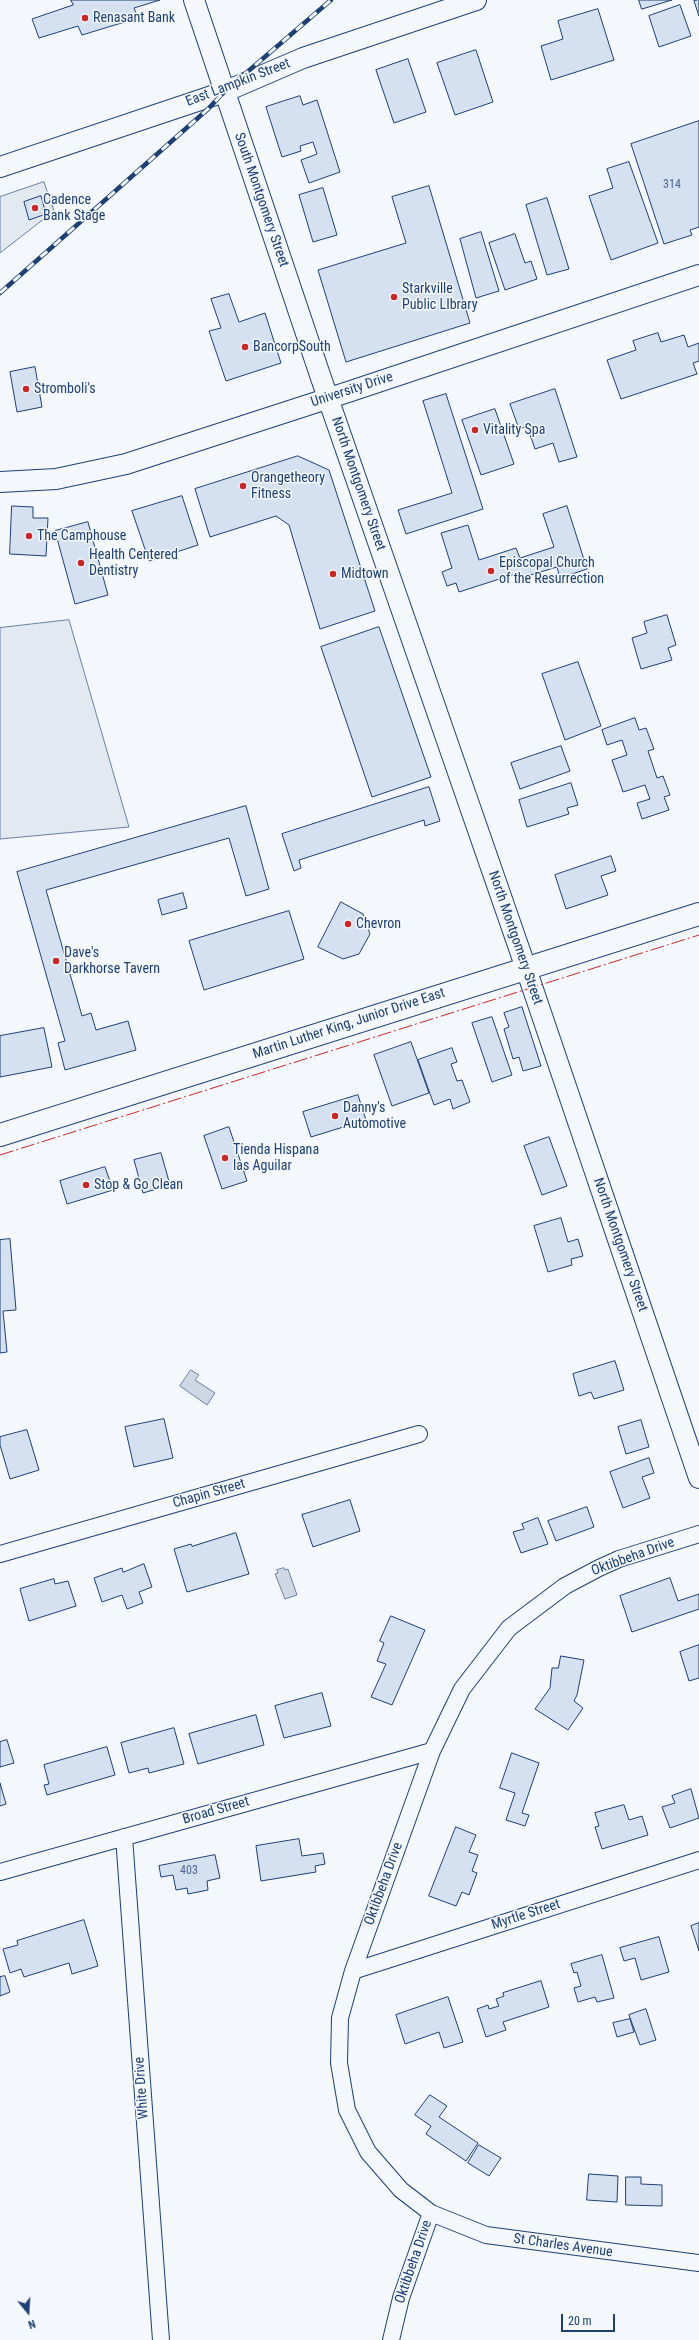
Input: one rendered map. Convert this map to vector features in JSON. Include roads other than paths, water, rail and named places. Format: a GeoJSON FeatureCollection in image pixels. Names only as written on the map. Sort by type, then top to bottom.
{"type":"FeatureCollection","features":[{"type":"Feature","properties":{"kind":"main road","name":"Martin Luther King, Junior Drive East"},"geometry":{"type":"LineString","coordinates":[[0,1135],[699,914]]}},
{"type":"Feature","properties":{"kind":"street","name":"South Montgomery Street"},"geometry":{"type":"LineString","coordinates":[[194,0],[328,399]]}},
{"type":"Feature","properties":{"kind":"street","name":"East Lampkin Street"},"geometry":{"type":"LineString","coordinates":[[0,167],[224,92],[303,58],[476,0]]}},
{"type":"Feature","properties":{"kind":"street","name":"University Drive"},"geometry":{"type":"LineString","coordinates":[[0,482],[45,480],[102,470],[328,399],[699,275]]}},
{"type":"Feature","properties":{"kind":"street","name":"North Montgomery Street"},"geometry":{"type":"LineString","coordinates":[[328,399],[526,968],[699,1478]]}},
{"type":"Feature","properties":{"kind":"street","name":"Chapin Street"},"geometry":{"type":"LineString","coordinates":[[0,1554],[419,1434]]}},
{"type":"Feature","properties":{"kind":"street","name":"Oktibbeha Drive"},"geometry":{"type":"LineString","coordinates":[[391,2340],[401,2298],[431,2213],[400,2190],[368,2152],[347,2110],[339,2063],[340,2018],[353,1971],[432,1751],[462,1689],[509,1628],[565,1586],[599,1568],[619,1559],[699,1534]]}},
{"type":"Feature","properties":{"kind":"street","name":"Broad Street"},"geometry":{"type":"LineString","coordinates":[[0,1872],[432,1751]]}},
{"type":"Feature","properties":{"kind":"street","name":"White Drive"},"geometry":{"type":"LineString","coordinates":[[124,1837],[161,2340]]}},
{"type":"Feature","properties":{"kind":"street","name":"Myrtle Street"},"geometry":{"type":"LineString","coordinates":[[353,1971],[699,1860]]}},
{"type":"Feature","properties":{"kind":"street","name":"St Charles Avenue"},"geometry":{"type":"LineString","coordinates":[[431,2213],[486,2235],[699,2263]]}},
{"type":"Feature","properties":{"kind":"railway"},"geometry":{"type":"LineString","coordinates":[[0,293],[208,109],[224,92],[331,0]]}},
{"type":"Feature","properties":{"kind":"place","name":"Renasant Bank"},"geometry":{"type":"Point","coordinates":[85,18]}},
{"type":"Feature","properties":{"kind":"place","name":"Cadence Bank Stage"},"geometry":{"type":"Point","coordinates":[35,208]}},
{"type":"Feature","properties":{"kind":"place","name":"Starkville Public LIbrary"},"geometry":{"type":"Point","coordinates":[394,297]}},
{"type":"Feature","properties":{"kind":"place","name":"BancorpSouth"},"geometry":{"type":"Point","coordinates":[245,347]}},
{"type":"Feature","properties":{"kind":"place","name":"Stromboli's"},"geometry":{"type":"Point","coordinates":[26,389]}},
{"type":"Feature","properties":{"kind":"place","name":"Vitality Spa"},"geometry":{"type":"Point","coordinates":[475,430]}},
{"type":"Feature","properties":{"kind":"place","name":"Orangetheory Fitness"},"geometry":{"type":"Point","coordinates":[243,486]}},
{"type":"Feature","properties":{"kind":"place","name":"The Camphouse"},"geometry":{"type":"Point","coordinates":[29,536]}},
{"type":"Feature","properties":{"kind":"place","name":"Health Centered Dentistry"},"geometry":{"type":"Point","coordinates":[81,563]}},
{"type":"Feature","properties":{"kind":"place","name":"Episcopal Church of the Resurrection"},"geometry":{"type":"Point","coordinates":[491,571]}},
{"type":"Feature","properties":{"kind":"place","name":"Midtown"},"geometry":{"type":"Point","coordinates":[333,574]}},
{"type":"Feature","properties":{"kind":"place","name":"Chevron"},"geometry":{"type":"Point","coordinates":[348,924]}},
{"type":"Feature","properties":{"kind":"place","name":"Dave's Darkhorse Tavern"},"geometry":{"type":"Point","coordinates":[56,961]}},
{"type":"Feature","properties":{"kind":"place","name":"Danny's Automotive"},"geometry":{"type":"Point","coordinates":[335,1116]}},
{"type":"Feature","properties":{"kind":"place","name":"Tienda Hispana las Aguilar"},"geometry":{"type":"Point","coordinates":[225,1158]}},
{"type":"Feature","properties":{"kind":"place","name":"Stop & Go Clean"},"geometry":{"type":"Point","coordinates":[86,1185]}}]}
